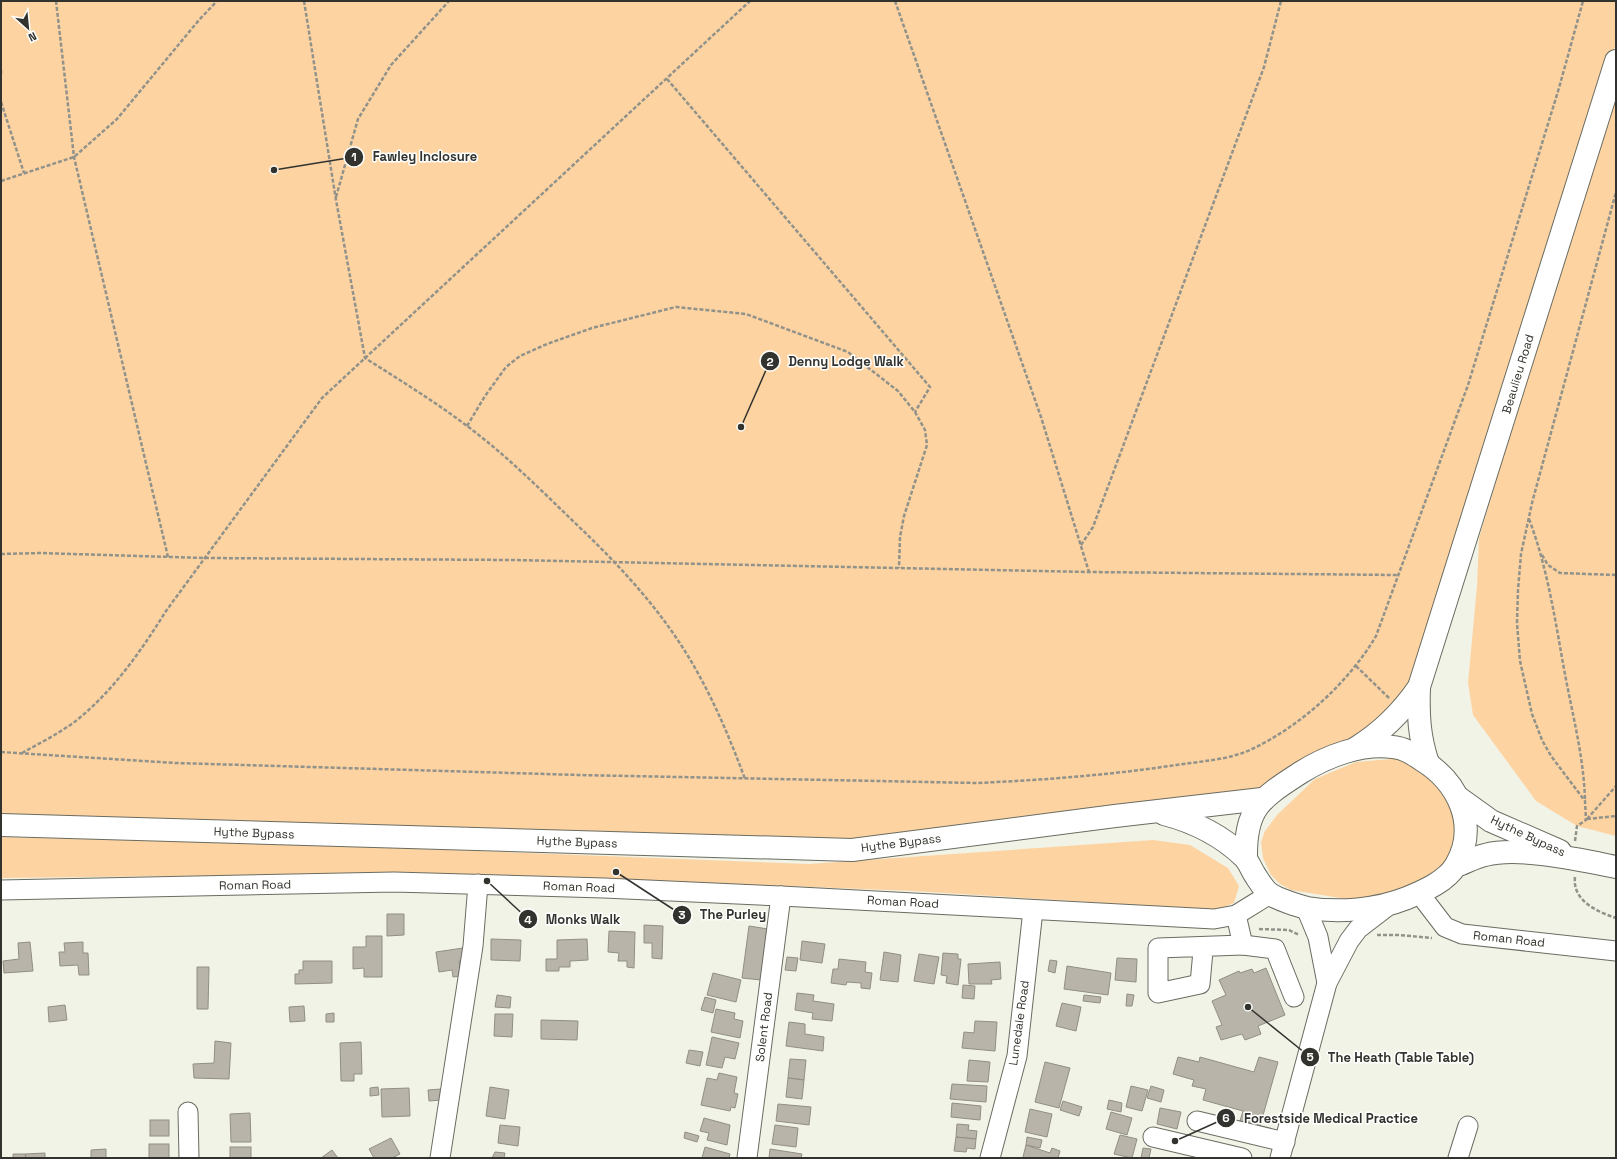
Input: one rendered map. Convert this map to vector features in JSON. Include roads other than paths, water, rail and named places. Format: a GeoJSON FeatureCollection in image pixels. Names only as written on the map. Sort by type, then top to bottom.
{"type":"FeatureCollection","features":[{"type":"Feature","properties":{"kind":"main road","name":"Beaulieu Road"},"geometry":{"type":"LineString","coordinates":[[1428,763],[1422,746],[1418,716],[1420,687],[1616,62]]}},
{"type":"Feature","properties":{"kind":"main road","name":"Beaulieu Road"},"geometry":{"type":"LineString","coordinates":[[1354,749],[1370,739],[1401,711],[1420,687]]}},
{"type":"Feature","properties":{"kind":"main road"},"geometry":{"type":"LineString","coordinates":[[1374,746],[1395,747],[1411,753],[1441,773],[1460,798],[1465,822],[1466,836],[1456,866],[1444,879],[1419,893],[1388,906],[1344,910],[1306,908],[1270,894],[1262,886],[1246,859],[1245,835],[1251,817],[1262,799],[1304,770],[1354,749],[1374,746]]}},
{"type":"Feature","properties":{"kind":"main road","name":"Hythe Bypass"},"geometry":{"type":"LineString","coordinates":[[1460,798],[1491,821],[1574,870]]}},
{"type":"Feature","properties":{"kind":"main road","name":"Hythe Bypass"},"geometry":{"type":"LineString","coordinates":[[1,825],[852,850],[1152,811],[1262,799]]}},
{"type":"Feature","properties":{"kind":"main road","name":"Hythe Bypass"},"geometry":{"type":"LineString","coordinates":[[1152,811],[1187,820],[1207,829],[1225,841],[1246,859]]}},
{"type":"Feature","properties":{"kind":"main road","name":"Hythe Bypass"},"geometry":{"type":"LineString","coordinates":[[1456,866],[1484,855],[1512,851],[1574,870],[1616,867]]}},
{"type":"Feature","properties":{"kind":"street","name":"Roman Road"},"geometry":{"type":"LineString","coordinates":[[1,890],[394,882],[478,884],[781,896],[1214,919],[1230,918],[1270,894]]}},
{"type":"Feature","properties":{"kind":"street"},"geometry":{"type":"LineString","coordinates":[[440,1158],[473,946],[478,884]]}},
{"type":"Feature","properties":{"kind":"street","name":"Roman Road"},"geometry":{"type":"LineString","coordinates":[[1419,893],[1445,927],[1462,934],[1616,951]]}},
{"type":"Feature","properties":{"kind":"street","name":"Solent Road"},"geometry":{"type":"LineString","coordinates":[[747,1158],[781,896]]}},
{"type":"Feature","properties":{"kind":"street"},"geometry":{"type":"LineString","coordinates":[[1197,1121],[1282,1150],[1327,983],[1349,941],[1358,929],[1388,906]]}},
{"type":"Feature","properties":{"kind":"street"},"geometry":{"type":"LineString","coordinates":[[1306,908],[1318,937],[1327,983]]}},
{"type":"Feature","properties":{"kind":"street","name":"Lunedale Road"},"geometry":{"type":"LineString","coordinates":[[990,1158],[1017,1056],[1033,910]]}},
{"type":"Feature","properties":{"kind":"street"},"geometry":{"type":"LineString","coordinates":[[1236,915],[1243,945]]}},
{"type":"Feature","properties":{"kind":"street"},"geometry":{"type":"LineString","coordinates":[[1203,950],[1200,984],[1158,993],[1158,948],[1243,945],[1275,948],[1294,997]]}},
{"type":"Feature","properties":{"kind":"street"},"geometry":{"type":"LineString","coordinates":[[188,1112],[190,1158]]}},
{"type":"Feature","properties":{"kind":"street"},"geometry":{"type":"LineString","coordinates":[[1458,1158],[1468,1126]]}},
{"type":"Feature","properties":{"kind":"street"},"geometry":{"type":"LineString","coordinates":[[1153,1137],[1242,1158]]}},
{"type":"Feature","properties":{"kind":"place","name":"Fawley Inclosure"},"geometry":{"type":"Point","coordinates":[274,170]}},
{"type":"Feature","properties":{"kind":"place","name":"Denny Lodge Walk"},"geometry":{"type":"Point","coordinates":[741,427]}},
{"type":"Feature","properties":{"kind":"place","name":"The Purley"},"geometry":{"type":"Point","coordinates":[616,872]}},
{"type":"Feature","properties":{"kind":"place","name":"Monks Walk"},"geometry":{"type":"Point","coordinates":[487,881]}},
{"type":"Feature","properties":{"kind":"place","name":"The Heath (Table Table)"},"geometry":{"type":"Point","coordinates":[1248,1007]}},
{"type":"Feature","properties":{"kind":"place","name":"Forestside Medical Practice"},"geometry":{"type":"Point","coordinates":[1175,1141]}}]}
